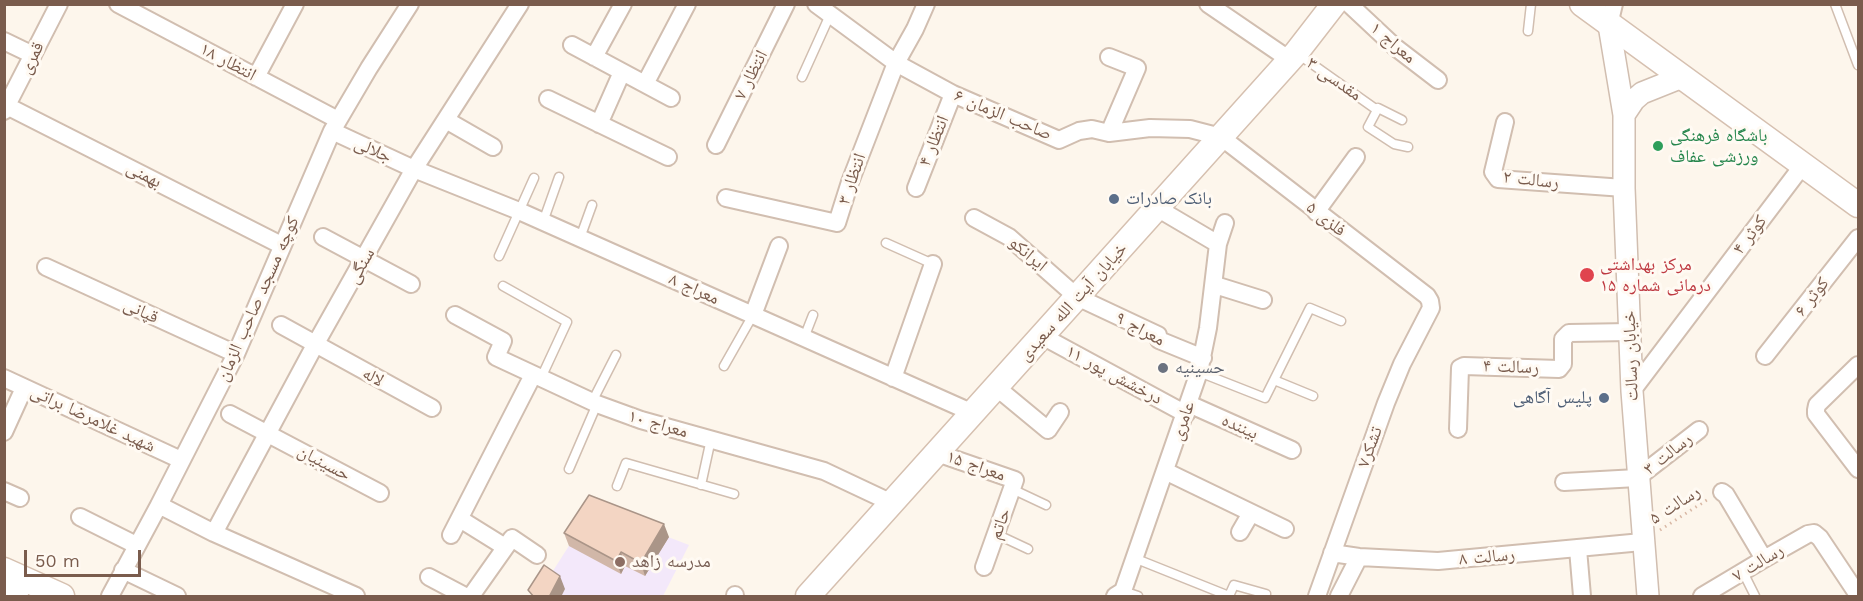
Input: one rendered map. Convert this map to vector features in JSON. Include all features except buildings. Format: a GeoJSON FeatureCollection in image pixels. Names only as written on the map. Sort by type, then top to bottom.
{"type":"FeatureCollection","features":[{"type":"Feature","properties":{"kind":"main road"},"geometry":{"type":"LineString","coordinates":[[1582,4],[1611,15],[1682,77],[1858,205]]}},
{"type":"Feature","properties":{"kind":"main road","name":"خیابان آیت الله سعیدی"},"geometry":{"type":"LineString","coordinates":[[810,596],[1293,57],[1333,6]]}},
{"type":"Feature","properties":{"kind":"main road"},"geometry":{"type":"LineString","coordinates":[[4,570],[62,597]]}},
{"type":"Feature","properties":{"kind":"main road"},"geometry":{"type":"LineString","coordinates":[[4,591],[16,597]]}},
{"type":"Feature","properties":{"kind":"street","name":"قمری"},"geometry":{"type":"LineString","coordinates":[[6,109],[59,4]]}},
{"type":"Feature","properties":{"kind":"street","name":"انتظار ۱۸"},"geometry":{"type":"LineString","coordinates":[[118,4],[256,77],[335,126]]}},
{"type":"Feature","properties":{"kind":"street"},"geometry":{"type":"LineString","coordinates":[[256,77],[295,4]]}},
{"type":"Feature","properties":{"kind":"street","name":"کوچه مسجد صاحب الزمان"},"geometry":{"type":"LineString","coordinates":[[110,597],[236,354],[281,244],[335,126],[410,4]]}},
{"type":"Feature","properties":{"kind":"street","name":"سنگی"},"geometry":{"type":"LineString","coordinates":[[214,533],[315,345],[414,169],[519,4]]}},
{"type":"Feature","properties":{"kind":"street"},"geometry":{"type":"LineString","coordinates":[[594,57],[623,4]]}},
{"type":"Feature","properties":{"kind":"street"},"geometry":{"type":"LineString","coordinates":[[645,84],[687,4]]}},
{"type":"Feature","properties":{"kind":"street","name":"انتظار ۷"},"geometry":{"type":"LineString","coordinates":[[716,145],[786,4]]}},
{"type":"Feature","properties":{"kind":"street","name":"صاحب الزمان ۶"},"geometry":{"type":"LineString","coordinates":[[816,4],[897,63],[953,94],[1059,140],[1079,131],[1092,129],[1109,133],[1150,128],[1190,129],[1221,137]]}},
{"type":"Feature","properties":{"kind":"street"},"geometry":{"type":"LineString","coordinates":[[897,63],[926,4]]}},
{"type":"Feature","properties":{"kind":"street"},"geometry":{"type":"LineString","coordinates":[[1208,4],[1293,57]]}},
{"type":"Feature","properties":{"kind":"street","name":"معراج ۱"},"geometry":{"type":"LineString","coordinates":[[1333,6],[1395,47],[1438,80]]}},
{"type":"Feature","properties":{"kind":"street","name":"خیابان رسالت"},"geometry":{"type":"LineString","coordinates":[[1611,15],[1624,116],[1623,188],[1632,391],[1648,597]]}},
{"type":"Feature","properties":{"kind":"street"},"geometry":{"type":"LineString","coordinates":[[4,41],[33,55]]}},
{"type":"Feature","properties":{"kind":"street"},"geometry":{"type":"LineString","coordinates":[[572,45],[671,98]]}},
{"type":"Feature","properties":{"kind":"street"},"geometry":{"type":"LineString","coordinates":[[1109,57],[1137,68],[1109,133]]}},
{"type":"Feature","properties":{"kind":"street","name":"انتظار ۳"},"geometry":{"type":"LineString","coordinates":[[726,198],[837,223],[850,182],[897,63]]}},
{"type":"Feature","properties":{"kind":"street"},"geometry":{"type":"LineString","coordinates":[[599,124],[622,72]]}},
{"type":"Feature","properties":{"kind":"street"},"geometry":{"type":"LineString","coordinates":[[1624,116],[1634,100],[1642,93],[1682,77]]}},
{"type":"Feature","properties":{"kind":"street","name":"انتظار ۴"},"geometry":{"type":"LineString","coordinates":[[916,188],[953,94]]}},
{"type":"Feature","properties":{"kind":"street"},"geometry":{"type":"LineString","coordinates":[[548,99],[668,157]]}},
{"type":"Feature","properties":{"kind":"street","name":"بهمنی"},"geometry":{"type":"LineString","coordinates":[[6,109],[281,244]]}},
{"type":"Feature","properties":{"kind":"street"},"geometry":{"type":"LineString","coordinates":[[446,120],[493,147]]}},
{"type":"Feature","properties":{"kind":"street","name":"رسالت ۲"},"geometry":{"type":"LineString","coordinates":[[1506,122],[1493,172],[1498,179],[1623,188]]}},
{"type":"Feature","properties":{"kind":"street","name":"جلالی"},"geometry":{"type":"LineString","coordinates":[[335,126],[414,169]]}},
{"type":"Feature","properties":{"kind":"street","name":"فلزی ۵"},"geometry":{"type":"LineString","coordinates":[[1221,137],[1430,301]]}},
{"type":"Feature","properties":{"kind":"street"},"geometry":{"type":"LineString","coordinates":[[1316,212],[1356,156]]}},
{"type":"Feature","properties":{"kind":"street","name":"کوثر ۴"},"geometry":{"type":"LineString","coordinates":[[1632,391],[1803,165]]}},
{"type":"Feature","properties":{"kind":"street","name":"معراج ۸"},"geometry":{"type":"LineString","coordinates":[[414,169],[519,211],[973,413]]}},
{"type":"Feature","properties":{"kind":"street"},"geometry":{"type":"LineString","coordinates":[[1157,208],[1218,244]]}},
{"type":"Feature","properties":{"kind":"street","name":"ایرانکو"},"geometry":{"type":"LineString","coordinates":[[974,218],[1010,237],[1077,297]]}},
{"type":"Feature","properties":{"kind":"street","name":"عامری"},"geometry":{"type":"LineString","coordinates":[[1125,595],[1134,558],[1201,365],[1215,285],[1218,244],[1225,223]]}},
{"type":"Feature","properties":{"kind":"street"},"geometry":{"type":"LineString","coordinates":[[323,237],[411,284]]}},
{"type":"Feature","properties":{"kind":"street","name":"کوثر ۶"},"geometry":{"type":"LineString","coordinates":[[1765,356],[1858,238]]}},
{"type":"Feature","properties":{"kind":"street"},"geometry":{"type":"LineString","coordinates":[[753,315],[779,246]]}},
{"type":"Feature","properties":{"kind":"street"},"geometry":{"type":"LineString","coordinates":[[893,378],[933,264]]}},
{"type":"Feature","properties":{"kind":"street","name":"قپانی"},"geometry":{"type":"LineString","coordinates":[[46,267],[236,354]]}},
{"type":"Feature","properties":{"kind":"street"},"geometry":{"type":"LineString","coordinates":[[1215,285],[1263,300]]}},
{"type":"Feature","properties":{"kind":"street","name":"معراج ۹"},"geometry":{"type":"LineString","coordinates":[[1077,297],[1158,335],[1159,340],[1201,365]]}},
{"type":"Feature","properties":{"kind":"street","name":"تشکر۷"},"geometry":{"type":"LineString","coordinates":[[1317,597],[1386,403],[1402,364],[1431,308],[1430,301]]}},
{"type":"Feature","properties":{"kind":"street","name":"معراج ۱۰"},"geometry":{"type":"LineString","coordinates":[[455,315],[503,341],[496,357],[594,403],[641,420],[824,471],[892,503]]}},
{"type":"Feature","properties":{"kind":"street","name":"لاله"},"geometry":{"type":"LineString","coordinates":[[281,325],[432,408]]}},
{"type":"Feature","properties":{"kind":"street","name":"رسالت ۴"},"geometry":{"type":"LineString","coordinates":[[1458,429],[1460,368],[1464,366],[1559,369],[1563,364],[1563,339],[1569,333],[1630,332]]}},
{"type":"Feature","properties":{"kind":"street","name":"درخشش پور ۱۱"},"geometry":{"type":"LineString","coordinates":[[1042,336],[1187,410]]}},
{"type":"Feature","properties":{"kind":"street"},"geometry":{"type":"LineString","coordinates":[[1858,365],[1817,405],[1816,410],[1816,414],[1858,469]]}},
{"type":"Feature","properties":{"kind":"street"},"geometry":{"type":"LineString","coordinates":[[451,535],[537,377]]}},
{"type":"Feature","properties":{"kind":"street","name":"شهید غلامرضا براتی"},"geometry":{"type":"LineString","coordinates":[[4,378],[181,460]]}},
{"type":"Feature","properties":{"kind":"street"},"geometry":{"type":"LineString","coordinates":[[4,432],[24,387]]}},
{"type":"Feature","properties":{"kind":"street"},"geometry":{"type":"LineString","coordinates":[[996,387],[1048,430],[1060,412]]}},
{"type":"Feature","properties":{"kind":"street","name":"بیننده"},"geometry":{"type":"LineString","coordinates":[[1187,410],[1292,450]]}},
{"type":"Feature","properties":{"kind":"street","name":"حسینیان"},"geometry":{"type":"LineString","coordinates":[[230,414],[380,493]]}},
{"type":"Feature","properties":{"kind":"street","name":"رسالت ۳"},"geometry":{"type":"LineString","coordinates":[[1637,478],[1699,430]]}},
{"type":"Feature","properties":{"kind":"street","name":"معراج ۱۵"},"geometry":{"type":"LineString","coordinates":[[937,453],[1013,484]]}},
{"type":"Feature","properties":{"kind":"street"},"geometry":{"type":"LineString","coordinates":[[1165,471],[1285,529]]}},
{"type":"Feature","properties":{"kind":"street"},"geometry":{"type":"LineString","coordinates":[[1564,482],[1637,478]]}},
{"type":"Feature","properties":{"kind":"street","name":"حاتم"},"geometry":{"type":"LineString","coordinates":[[984,567],[1013,484]]}},
{"type":"Feature","properties":{"kind":"street"},"geometry":{"type":"LineString","coordinates":[[4,491],[20,498]]}},
{"type":"Feature","properties":{"kind":"street"},"geometry":{"type":"LineString","coordinates":[[1722,492],[1764,559]]}},
{"type":"Feature","properties":{"kind":"street"},"geometry":{"type":"LineString","coordinates":[[159,505],[214,533],[356,597]]}},
{"type":"Feature","properties":{"kind":"street"},"geometry":{"type":"LineString","coordinates":[[1240,532],[1251,513]]}},
{"type":"Feature","properties":{"kind":"street"},"geometry":{"type":"LineString","coordinates":[[80,518],[136,545]]}},
{"type":"Feature","properties":{"kind":"street"},"geometry":{"type":"LineString","coordinates":[[460,519],[505,547]]}},
{"type":"Feature","properties":{"kind":"street","name":"رسالت ۷"},"geometry":{"type":"LineString","coordinates":[[1702,597],[1764,559],[1808,534],[1814,533],[1820,538],[1858,595]]}},
{"type":"Feature","properties":{"kind":"street"},"geometry":{"type":"LineString","coordinates":[[471,597],[512,538],[537,555]]}},
{"type":"Feature","properties":{"kind":"street","name":"رسالت ۸"},"geometry":{"type":"LineString","coordinates":[[1332,553],[1359,557],[1438,561],[1642,542]]}},
{"type":"Feature","properties":{"kind":"street"},"geometry":{"type":"LineString","coordinates":[[1578,549],[1582,597]]}},
{"type":"Feature","properties":{"kind":"street"},"geometry":{"type":"LineString","coordinates":[[1339,597],[1359,557]]}},
{"type":"Feature","properties":{"kind":"street"},"geometry":{"type":"LineString","coordinates":[[123,570],[177,597]]}},
{"type":"Feature","properties":{"kind":"street"},"geometry":{"type":"LineString","coordinates":[[429,577],[465,597]]}},
{"type":"Feature","properties":{"kind":"lane"},"geometry":{"type":"LineString","coordinates":[[1528,31],[1532,4]]}},
{"type":"Feature","properties":{"kind":"lane"},"geometry":{"type":"LineString","coordinates":[[1835,4],[1858,65]]}},
{"type":"Feature","properties":{"kind":"lane"},"geometry":{"type":"LineString","coordinates":[[802,77],[830,15]]}},
{"type":"Feature","properties":{"kind":"lane","name":"مقدسی ۳"},"geometry":{"type":"LineString","coordinates":[[1293,57],[1377,110],[1368,127],[1394,144],[1408,147]]}},
{"type":"Feature","properties":{"kind":"lane"},"geometry":{"type":"LineString","coordinates":[[1377,110],[1378,108],[1402,120]]}},
{"type":"Feature","properties":{"kind":"lane"},"geometry":{"type":"LineString","coordinates":[[543,222],[559,177]]}},
{"type":"Feature","properties":{"kind":"lane"},"geometry":{"type":"LineString","coordinates":[[499,256],[534,178]]}},
{"type":"Feature","properties":{"kind":"lane"},"geometry":{"type":"LineString","coordinates":[[580,238],[592,205]]}},
{"type":"Feature","properties":{"kind":"lane"},"geometry":{"type":"LineString","coordinates":[[886,243],[933,264]]}},
{"type":"Feature","properties":{"kind":"lane"},"geometry":{"type":"LineString","coordinates":[[503,286],[567,322],[537,377]]}},
{"type":"Feature","properties":{"kind":"lane"},"geometry":{"type":"LineString","coordinates":[[1201,365],[1265,398],[1310,308],[1341,321]]}},
{"type":"Feature","properties":{"kind":"lane"},"geometry":{"type":"LineString","coordinates":[[724,366],[753,315]]}},
{"type":"Feature","properties":{"kind":"lane"},"geometry":{"type":"LineString","coordinates":[[804,338],[813,315]]}},
{"type":"Feature","properties":{"kind":"lane"},"geometry":{"type":"LineString","coordinates":[[569,469],[594,403],[616,355]]}},
{"type":"Feature","properties":{"kind":"lane"},"geometry":{"type":"LineString","coordinates":[[1274,380],[1313,396]]}},
{"type":"Feature","properties":{"kind":"lane"},"geometry":{"type":"LineString","coordinates":[[701,485],[711,439]]}},
{"type":"Feature","properties":{"kind":"lane"},"geometry":{"type":"LineString","coordinates":[[617,486],[626,463],[734,494]]}},
{"type":"Feature","properties":{"kind":"lane"},"geometry":{"type":"LineString","coordinates":[[1013,484],[1046,505]]}},
{"type":"Feature","properties":{"kind":"lane"},"geometry":{"type":"LineString","coordinates":[[996,534],[1028,549]]}},
{"type":"Feature","properties":{"kind":"lane"},"geometry":{"type":"LineString","coordinates":[[1134,558],[1229,596],[1234,585],[1266,594]]}},
{"type":"Feature","properties":{"kind":"lane"},"geometry":{"type":"LineString","coordinates":[[1743,572],[1755,597]]}},
{"type":"Feature","properties":{"kind":"path","name":"رسالت ۵"},"geometry":{"type":"LineString","coordinates":[[1642,542],[1722,492]]}},
{"type":"Feature","properties":{"kind":"shaded area","name":"مدرسه زاهد"},"geometry":{"type":"Polygon","coordinates":[[[593,508],[689,545],[663,596],[537,596],[593,508]]]}},
{"type":"Feature","properties":{"kind":"place","name":"باشگاه فرهنگی ورزشی عفاف"},"geometry":{"type":"Point","coordinates":[1658,146]}},
{"type":"Feature","properties":{"kind":"place","name":"بانک صادرات"},"geometry":{"type":"Point","coordinates":[1114,199]}},
{"type":"Feature","properties":{"kind":"place","name":"مرکز بهداشتی درمانی شماره ۱۵"},"geometry":{"type":"Point","coordinates":[1587,275]}},
{"type":"Feature","properties":{"kind":"place","name":"حسینیه"},"geometry":{"type":"Point","coordinates":[1163,368]}},
{"type":"Feature","properties":{"kind":"place","name":"پلیس آگاهی"},"geometry":{"type":"Point","coordinates":[1604,398]}},
{"type":"Feature","properties":{"kind":"place","name":"مدرسه زاهد"},"geometry":{"type":"Point","coordinates":[620,562]}}]}
